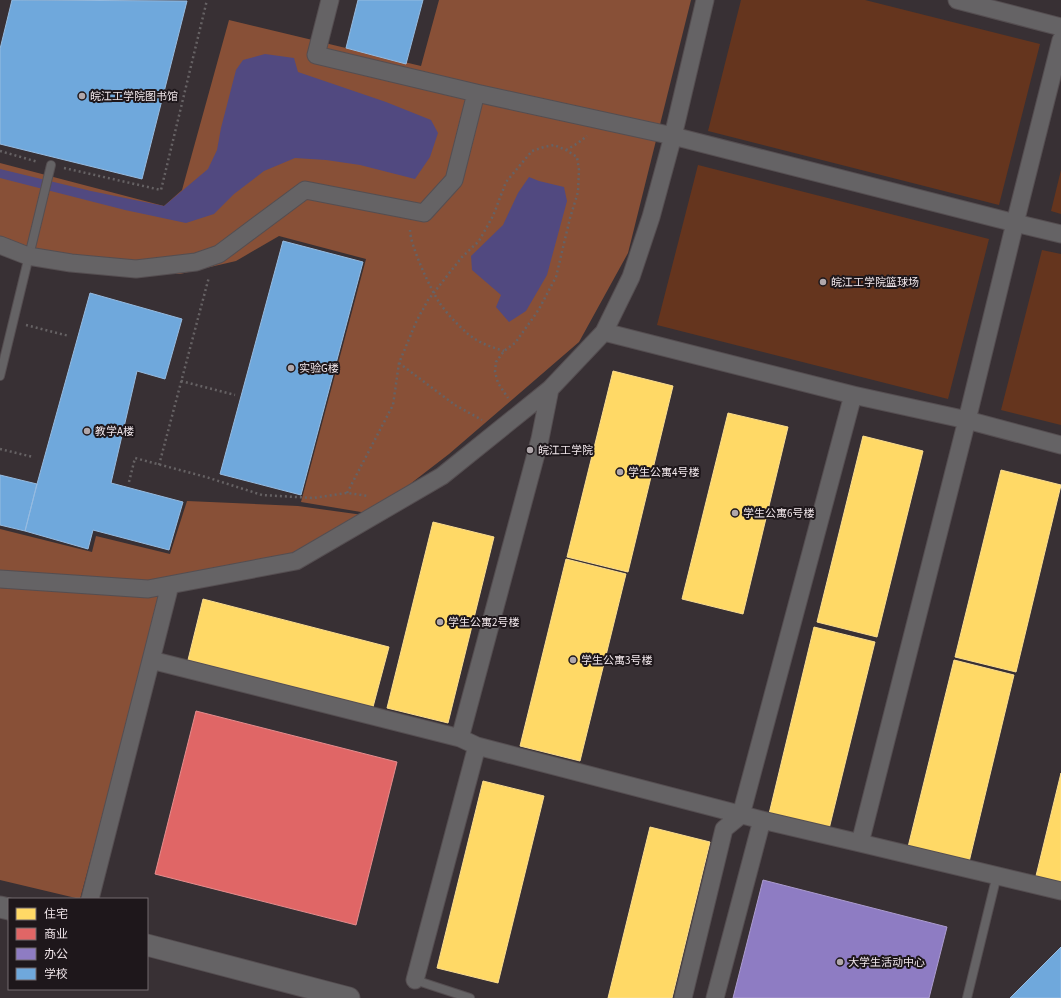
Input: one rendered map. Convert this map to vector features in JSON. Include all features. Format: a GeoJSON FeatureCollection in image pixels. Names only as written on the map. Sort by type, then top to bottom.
{"type":"FeatureCollection","features":[{"type":"Feature","properties":{"kind":"street"},"geometry":{"type":"LineString","coordinates":[[330,0],[316,55],[476,93],[673,136],[1061,234]]}},
{"type":"Feature","properties":{"kind":"street"},"geometry":{"type":"LineString","coordinates":[[0,579],[148,590],[296,561],[442,476],[550,390],[604,332],[631,277],[652,217],[705,0]]}},
{"type":"Feature","properties":{"kind":"street"},"geometry":{"type":"LineString","coordinates":[[957,0],[1061,27]]}},
{"type":"Feature","properties":{"kind":"street"},"geometry":{"type":"LineString","coordinates":[[860,843],[1061,40]]}},
{"type":"Feature","properties":{"kind":"street"},"geometry":{"type":"LineString","coordinates":[[0,245],[28,256],[71,263],[136,269],[196,262],[219,254],[305,190],[424,213],[454,180],[476,93]]}},
{"type":"Feature","properties":{"kind":"street"},"geometry":{"type":"LineString","coordinates":[[604,332],[853,395],[967,420],[1061,445]]}},
{"type":"Feature","properties":{"kind":"street"},"geometry":{"type":"LineString","coordinates":[[460,738],[540,439],[550,390]]}},
{"type":"Feature","properties":{"kind":"street"},"geometry":{"type":"LineString","coordinates":[[683,998],[724,829],[741,815],[853,395]]}},
{"type":"Feature","properties":{"kind":"street"},"geometry":{"type":"LineString","coordinates":[[90,898],[170,585]]}},
{"type":"Feature","properties":{"kind":"street"},"geometry":{"type":"LineString","coordinates":[[152,660],[460,738],[477,746],[741,815],[1061,891]]}},
{"type":"Feature","properties":{"kind":"street"},"geometry":{"type":"LineString","coordinates":[[415,980],[477,746]]}},
{"type":"Feature","properties":{"kind":"street"},"geometry":{"type":"LineString","coordinates":[[715,998],[762,820]]}},
{"type":"Feature","properties":{"kind":"street"},"geometry":{"type":"LineString","coordinates":[[148,946],[348,998]]}},
{"type":"Feature","properties":{"kind":"lane"},"geometry":{"type":"LineString","coordinates":[[0,376],[51,165]]}},
{"type":"Feature","properties":{"kind":"lane"},"geometry":{"type":"LineString","coordinates":[[968,998],[997,875]]}},
{"type":"Feature","properties":{"kind":"lane"},"geometry":{"type":"LineString","coordinates":[[415,980],[470,998]]}},
{"type":"Feature","properties":{"kind":"path"},"geometry":{"type":"LineString","coordinates":[[0,151],[51,165],[161,190],[207,0]]}},
{"type":"Feature","properties":{"kind":"path"},"geometry":{"type":"LineString","coordinates":[[347,493],[393,405],[399,363],[417,320],[428,300],[462,257],[479,241],[493,216],[506,182],[532,151],[554,145],[577,157],[579,170],[578,192],[570,218],[556,277],[533,318],[515,343],[504,351],[496,362],[495,372],[498,383],[520,414]]}},
{"type":"Feature","properties":{"kind":"path"},"geometry":{"type":"LineString","coordinates":[[410,210],[410,233],[420,263],[439,301],[468,334],[484,344],[504,351]]}},
{"type":"Feature","properties":{"kind":"path"},"geometry":{"type":"LineString","coordinates":[[159,464],[210,274],[196,262]]}},
{"type":"Feature","properties":{"kind":"path"},"geometry":{"type":"LineString","coordinates":[[13,322],[69,336]]}},
{"type":"Feature","properties":{"kind":"path"},"geometry":{"type":"LineString","coordinates":[[399,363],[455,405],[500,430]]}},
{"type":"Feature","properties":{"kind":"path"},"geometry":{"type":"LineString","coordinates":[[182,381],[235,395]]}},
{"type":"Feature","properties":{"kind":"path"},"geometry":{"type":"LineString","coordinates":[[0,449],[33,457]]}},
{"type":"Feature","properties":{"kind":"path"},"geometry":{"type":"LineString","coordinates":[[129,482],[135,458],[262,494],[313,498],[347,493],[401,500]]}},
{"type":"Feature","properties":{"kind":"shaded area"},"geometry":{"type":"Polygon","coordinates":[[[439,0],[691,0],[628,253],[579,342],[449,454],[401,491],[367,513],[301,502],[366,259],[279,236],[236,261],[180,274],[114,274],[0,251],[0,163],[164,206],[182,190],[229,20],[421,66],[439,0]]]}},
{"type":"Feature","properties":{"kind":"shaded area"},"geometry":{"type":"Polygon","coordinates":[[[741,0],[865,0],[1040,44],[999,205],[708,131],[741,0]]]}},
{"type":"Feature","properties":{"kind":"shaded area"},"geometry":{"type":"Polygon","coordinates":[[[265,54],[294,58],[298,72],[386,102],[431,120],[438,133],[430,157],[415,179],[360,165],[326,160],[295,158],[264,171],[234,194],[214,214],[186,223],[125,210],[0,178],[0,169],[91,191],[164,206],[208,169],[217,150],[236,70],[243,60],[265,54]]]}},
{"type":"Feature","properties":{"kind":"shaded area","name":"皖江工学院篮球场"},"geometry":{"type":"Polygon","coordinates":[[[698,165],[989,239],[948,399],[657,325],[698,165]]]}},
{"type":"Feature","properties":{"kind":"shaded area"},"geometry":{"type":"Polygon","coordinates":[[[1061,170],[1061,214],[1051,211],[1061,170]]]}},
{"type":"Feature","properties":{"kind":"shaded area"},"geometry":{"type":"Polygon","coordinates":[[[529,177],[564,187],[567,201],[547,275],[526,311],[509,322],[496,307],[501,295],[472,270],[471,256],[503,225],[518,193],[529,177]]]}},
{"type":"Feature","properties":{"kind":"shaded area"},"geometry":{"type":"Polygon","coordinates":[[[1042,250],[1061,254],[1061,425],[1001,410],[1042,250]]]}},
{"type":"Feature","properties":{"kind":"shaded area"},"geometry":{"type":"Polygon","coordinates":[[[187,501],[298,506],[363,515],[293,554],[147,584],[0,572],[0,529],[92,552],[96,536],[170,554],[187,501]]]}},
{"type":"Feature","properties":{"kind":"shaded area"},"geometry":{"type":"Polygon","coordinates":[[[0,588],[147,596],[162,593],[80,898],[0,880],[0,588]]]}},
{"type":"Feature","properties":{"kind":"building: 住宅","name":"学生公寓4号楼"},"geometry":{"type":"Polygon","coordinates":[[[613,371],[673,386],[628,572],[567,557],[613,371]]]}},
{"type":"Feature","properties":{"kind":"building: 住宅","name":"学生公寓6号楼"},"geometry":{"type":"Polygon","coordinates":[[[728,413],[788,427],[743,614],[682,599],[728,413]]]}},
{"type":"Feature","properties":{"kind":"building: 住宅"},"geometry":{"type":"Polygon","coordinates":[[[863,436],[923,451],[877,637],[817,622],[863,436]]]}},
{"type":"Feature","properties":{"kind":"building: 住宅"},"geometry":{"type":"Polygon","coordinates":[[[1001,470],[1061,485],[1016,672],[955,657],[1001,470]]]}},
{"type":"Feature","properties":{"kind":"building: 住宅","name":"学生公寓2号楼"},"geometry":{"type":"Polygon","coordinates":[[[433,522],[494,537],[448,723],[387,708],[433,522]]]}},
{"type":"Feature","properties":{"kind":"building: 住宅","name":"学生公寓3号楼"},"geometry":{"type":"Polygon","coordinates":[[[566,559],[626,574],[580,761],[520,746],[566,559]]]}},
{"type":"Feature","properties":{"kind":"building: 住宅"},"geometry":{"type":"Polygon","coordinates":[[[203,599],[389,647],[373,707],[188,660],[203,599]]]}},
{"type":"Feature","properties":{"kind":"building: 住宅"},"geometry":{"type":"Polygon","coordinates":[[[814,627],[875,642],[829,829],[769,814],[814,627]]]}},
{"type":"Feature","properties":{"kind":"building: 住宅"},"geometry":{"type":"Polygon","coordinates":[[[954,660],[1014,675],[969,862],[908,847],[954,660]]]}},
{"type":"Feature","properties":{"kind":"building: 住宅"},"geometry":{"type":"Polygon","coordinates":[[[1061,773],[1061,886],[1035,880],[1061,773]]]}},
{"type":"Feature","properties":{"kind":"building: 住宅"},"geometry":{"type":"Polygon","coordinates":[[[483,781],[544,796],[498,983],[437,968],[483,781]]]}},
{"type":"Feature","properties":{"kind":"building: 住宅"},"geometry":{"type":"Polygon","coordinates":[[[650,827],[710,842],[672,998],[608,998],[650,827]]]}},
{"type":"Feature","properties":{"kind":"building: 商业"},"geometry":{"type":"Polygon","coordinates":[[[196,711],[397,762],[356,925],[155,874],[196,711]]]}},
{"type":"Feature","properties":{"kind":"building: 办公","name":"大学生活动中心"},"geometry":{"type":"Polygon","coordinates":[[[763,880],[947,927],[929,998],[733,998],[763,880]]]}},
{"type":"Feature","properties":{"kind":"building: 学校","name":"皖江工学院图书馆"},"geometry":{"type":"Polygon","coordinates":[[[12,0],[187,1],[142,179],[0,144],[0,49],[12,0]]]}},
{"type":"Feature","properties":{"kind":"building: 学校"},"geometry":{"type":"Polygon","coordinates":[[[358,0],[423,0],[406,64],[346,48],[358,0]]]}},
{"type":"Feature","properties":{"kind":"building: 学校","name":"实验G楼"},"geometry":{"type":"Polygon","coordinates":[[[283,241],[363,262],[301,495],[220,474],[283,241]]]}},
{"type":"Feature","properties":{"kind":"building: 学校","name":"教学A楼"},"geometry":{"type":"Polygon","coordinates":[[[90,293],[182,319],[165,379],[137,371],[111,483],[183,502],[169,550],[93,530],[88,549],[25,531],[90,293]]]}},
{"type":"Feature","properties":{"kind":"building: 学校"},"geometry":{"type":"Polygon","coordinates":[[[0,475],[37,484],[25,531],[0,525],[0,475]]]}},
{"type":"Feature","properties":{"kind":"building: 学校"},"geometry":{"type":"Polygon","coordinates":[[[1061,947],[1061,998],[1010,998],[1061,947]]]}},
{"type":"Feature","properties":{"kind":"place","name":"皖江工学院图书馆"},"geometry":{"type":"Point","coordinates":[82,96]}},
{"type":"Feature","properties":{"kind":"place","name":"皖江工学院篮球场"},"geometry":{"type":"Point","coordinates":[823,282]}},
{"type":"Feature","properties":{"kind":"place","name":"实验G楼"},"geometry":{"type":"Point","coordinates":[291,368]}},
{"type":"Feature","properties":{"kind":"place","name":"教学A楼"},"geometry":{"type":"Point","coordinates":[87,431]}},
{"type":"Feature","properties":{"kind":"place","name":"皖江工学院"},"geometry":{"type":"Point","coordinates":[530,450]}},
{"type":"Feature","properties":{"kind":"place","name":"学生公寓4号楼"},"geometry":{"type":"Point","coordinates":[620,472]}},
{"type":"Feature","properties":{"kind":"place","name":"学生公寓6号楼"},"geometry":{"type":"Point","coordinates":[735,513]}},
{"type":"Feature","properties":{"kind":"place","name":"学生公寓2号楼"},"geometry":{"type":"Point","coordinates":[440,622]}},
{"type":"Feature","properties":{"kind":"place","name":"学生公寓3号楼"},"geometry":{"type":"Point","coordinates":[573,660]}},
{"type":"Feature","properties":{"kind":"place","name":"大学生活动中心"},"geometry":{"type":"Point","coordinates":[840,962]}}]}
